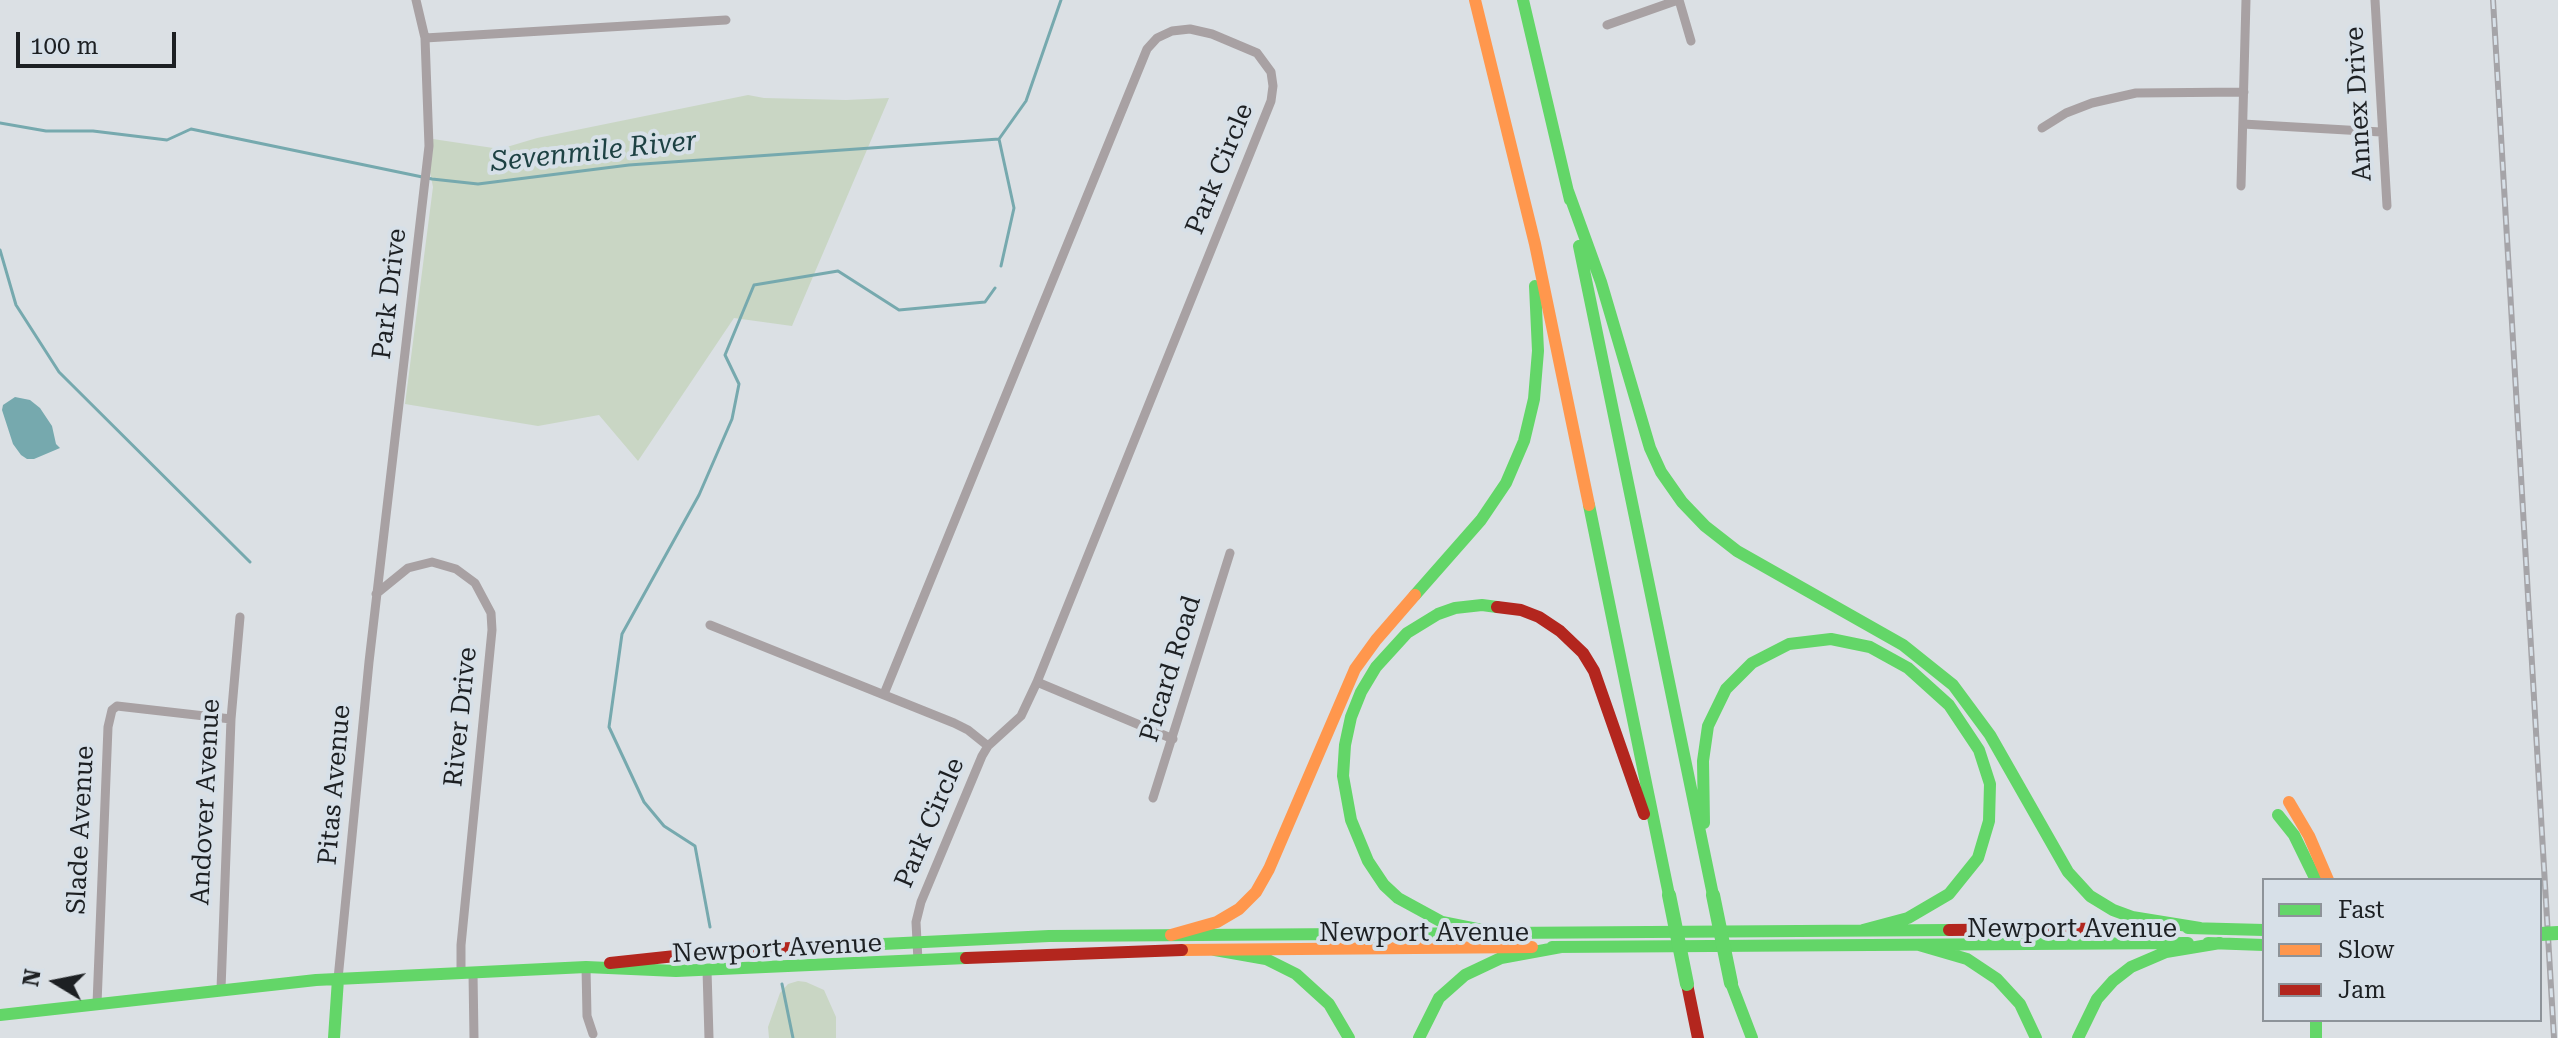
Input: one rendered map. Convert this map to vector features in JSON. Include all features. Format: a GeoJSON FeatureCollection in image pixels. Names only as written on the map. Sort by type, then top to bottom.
{"type":"FeatureCollection","features":[{"type":"Feature","properties":{"kind":"main road"},"geometry":{"type":"LineString","coordinates":[[1475,0],[1532,229],[1696,1033]]}},
{"type":"Feature","properties":{"kind":"main road"},"geometry":{"type":"LineString","coordinates":[[1523,0],[1568,191],[1742,1038]]}},
{"type":"Feature","properties":{"kind":"main road"},"geometry":{"type":"LineString","coordinates":[[1568,191],[1601,282],[1645,435],[1661,472],[1682,502],[1705,526],[1737,551],[1903,645],[1944,677],[1977,715],[2063,864],[2090,896],[2123,914],[2200,928]]}},
{"type":"Feature","properties":{"kind":"main road"},"geometry":{"type":"LineString","coordinates":[[1171,935],[1217,922],[1239,909],[1256,892],[1269,869],[1355,669],[1376,640],[1481,520],[1506,483],[1527,431],[1537,376],[1532,229]]}},
{"type":"Feature","properties":{"kind":"main road"},"geometry":{"type":"LineString","coordinates":[[1492,932],[1461,928],[1432,918],[1391,892],[1363,852],[1346,798],[1345,745],[1361,692],[1393,646],[1414,628],[1438,614],[1473,605],[1512,608],[1547,622],[1572,641],[1591,664],[1597,678],[1661,860]]}},
{"type":"Feature","properties":{"kind":"main road"},"geometry":{"type":"LineString","coordinates":[[1704,852],[1706,735],[1716,707],[1732,682],[1766,654],[1806,640],[1840,639],[1879,651],[1924,681],[1963,723],[1983,758],[1991,802],[1981,849],[1956,888],[1917,914],[1863,930]]}},
{"type":"Feature","properties":{"kind":"main road"},"geometry":{"type":"LineString","coordinates":[[2289,802],[2309,836],[2327,878]]}},
{"type":"Feature","properties":{"kind":"main road"},"geometry":{"type":"LineString","coordinates":[[2278,815],[2294,835],[2315,878]]}},
{"type":"Feature","properties":{"kind":"main road","name":"Newport Avenue"},"geometry":{"type":"LineString","coordinates":[[0,1015],[221,989],[338,979],[586,967],[682,954],[972,938],[1492,932],[2262,930]]}},
{"type":"Feature","properties":{"kind":"main road"},"geometry":{"type":"LineString","coordinates":[[2078,1038],[2097,999],[2131,967],[2166,952],[2220,943]]}},
{"type":"Feature","properties":{"kind":"main road"},"geometry":{"type":"LineString","coordinates":[[1919,945],[1967,959],[1997,979],[2020,1004],[2036,1038]]}},
{"type":"Feature","properties":{"kind":"main road","name":"Newport Avenue"},"geometry":{"type":"LineString","coordinates":[[586,967],[642,971],[707,970],[1085,952],[1215,950],[2262,945]]}},
{"type":"Feature","properties":{"kind":"main road"},"geometry":{"type":"LineString","coordinates":[[1419,1038],[1439,998],[1465,975],[1501,958],[1561,947]]}},
{"type":"Feature","properties":{"kind":"main road"},"geometry":{"type":"LineString","coordinates":[[1215,950],[1266,959],[1296,974],[1329,1004],[1349,1038]]}},
{"type":"Feature","properties":{"kind":"main road"},"geometry":{"type":"LineString","coordinates":[[334,1038],[338,979]]}},
{"type":"Feature","properties":{"kind":"main road"},"geometry":{"type":"LineString","coordinates":[[1731,983],[1752,1038]]}},
{"type":"Feature","properties":{"kind":"street","name":"Park Drive"},"geometry":{"type":"LineString","coordinates":[[376,594],[429,146],[425,38],[416,0]]}},
{"type":"Feature","properties":{"kind":"street"},"geometry":{"type":"LineString","coordinates":[[1607,25],[1679,0],[1691,41]]}},
{"type":"Feature","properties":{"kind":"street"},"geometry":{"type":"LineString","coordinates":[[2241,186],[2246,0]]}},
{"type":"Feature","properties":{"kind":"street","name":"Annex Drive"},"geometry":{"type":"LineString","coordinates":[[2375,0],[2387,206]]}},
{"type":"Feature","properties":{"kind":"street"},"geometry":{"type":"LineString","coordinates":[[425,38],[726,20]]}},
{"type":"Feature","properties":{"kind":"street","name":"Park Circle"},"geometry":{"type":"LineString","coordinates":[[884,694],[1147,49],[1157,38],[1172,31],[1190,29],[1212,34],[1257,53],[1266,63],[1273,86],[1271,101],[1037,682],[1021,716],[988,746],[976,768],[921,902],[916,922],[918,961]]}},
{"type":"Feature","properties":{"kind":"street"},"geometry":{"type":"LineString","coordinates":[[2042,128],[2066,113],[2092,103],[2136,93],[2244,92]]}},
{"type":"Feature","properties":{"kind":"street"},"geometry":{"type":"LineString","coordinates":[[2243,124],[2381,132]]}},
{"type":"Feature","properties":{"kind":"street","name":"Picard Road"},"geometry":{"type":"LineString","coordinates":[[1153,798],[1230,553]]}},
{"type":"Feature","properties":{"kind":"street","name":"River Drive"},"geometry":{"type":"LineString","coordinates":[[376,594],[408,568],[432,562],[456,569],[475,583],[491,613],[492,630],[461,945],[474,1038]]}},
{"type":"Feature","properties":{"kind":"street","name":"Pitas Avenue"},"geometry":{"type":"LineString","coordinates":[[338,979],[376,594]]}},
{"type":"Feature","properties":{"kind":"street","name":"Andover Avenue"},"geometry":{"type":"LineString","coordinates":[[221,989],[231,719],[240,617]]}},
{"type":"Feature","properties":{"kind":"street"},"geometry":{"type":"LineString","coordinates":[[710,625],[954,723],[988,746]]}},
{"type":"Feature","properties":{"kind":"street"},"geometry":{"type":"LineString","coordinates":[[1037,682],[1173,739]]}},
{"type":"Feature","properties":{"kind":"street","name":"Slade Avenue"},"geometry":{"type":"LineString","coordinates":[[97,1004],[108,727],[114,707],[231,719]]}},
{"type":"Feature","properties":{"kind":"street"},"geometry":{"type":"LineString","coordinates":[[586,967],[587,1016],[593,1034]]}},
{"type":"Feature","properties":{"kind":"street"},"geometry":{"type":"LineString","coordinates":[[707,970],[709,1038]]}},
{"type":"Feature","properties":{"kind":"green space"},"geometry":{"type":"Polygon","coordinates":[[[748,95],[846,100],[889,98],[792,326],[734,318],[638,461],[599,415],[538,426],[405,404],[433,187],[426,138],[500,149],[537,138],[748,95]]]}},
{"type":"Feature","properties":{"kind":"green space"},"geometry":{"type":"Polygon","coordinates":[[[798,981],[824,990],[836,1017],[836,1038],[769,1038],[768,1027],[780,993],[788,984],[798,981]]]}},
{"type":"Feature","properties":{"kind":"water"},"geometry":{"type":"Polygon","coordinates":[[[15,397],[30,400],[40,408],[52,426],[60,448],[34,459],[21,455],[13,444],[2,410],[3,405],[15,397]]]}},
{"type":"Feature","properties":{"kind":"waterway","name":"Sevenmile River"},"geometry":{"type":"LineString","coordinates":[[0,123],[46,131],[93,131],[167,140],[191,129],[432,179],[478,184],[629,165],[999,139],[1026,101],[1061,0]]}},
{"type":"Feature","properties":{"kind":"waterway"},"geometry":{"type":"LineString","coordinates":[[999,139],[1014,208],[1001,266]]}},
{"type":"Feature","properties":{"kind":"waterway"},"geometry":{"type":"LineString","coordinates":[[0,250],[16,305],[59,372],[250,562]]}},
{"type":"Feature","properties":{"kind":"waterway"},"geometry":{"type":"LineString","coordinates":[[710,927],[695,846],[664,826],[644,802],[609,727],[622,634],[699,495],[732,419],[739,384],[725,355],[754,285],[838,271],[899,310],[985,302],[995,288]]}},
{"type":"Feature","properties":{"kind":"waterway"},"geometry":{"type":"LineString","coordinates":[[782,984],[793,1038]]}},
{"type":"Feature","properties":{"kind":"railway"},"geometry":{"type":"LineString","coordinates":[[2493,0],[2554,1038]]}},
{"type":"Feature","properties":{"kind":"traffic: fast"},"geometry":{"type":"LineString","coordinates":[[1523,0],[1570,200]]}},
{"type":"Feature","properties":{"kind":"traffic: fast"},"geometry":{"type":"LineString","coordinates":[[1568,191],[1601,282],[1650,448],[1661,472],[1682,502],[1705,526],[1737,551],[1903,645],[1953,685],[1990,735],[2068,872],[2090,896],[2132,917],[2200,928]]}},
{"type":"Feature","properties":{"kind":"traffic: fast"},"geometry":{"type":"LineString","coordinates":[[1579,246],[1713,895]]}},
{"type":"Feature","properties":{"kind":"traffic: fast"},"geometry":{"type":"LineString","coordinates":[[1415,595],[1481,520],[1506,483],[1524,441],[1534,399],[1538,351],[1535,286]]}},
{"type":"Feature","properties":{"kind":"traffic: fast"},"geometry":{"type":"LineString","coordinates":[[1589,505],[1669,895]]}},
{"type":"Feature","properties":{"kind":"traffic: fast"},"geometry":{"type":"LineString","coordinates":[[1492,932],[1442,922],[1398,898],[1384,885],[1368,861],[1351,820],[1343,776],[1351,717],[1376,667],[1407,633],[1438,614],[1455,608],[1497,607]]}},
{"type":"Feature","properties":{"kind":"traffic: fast"},"geometry":{"type":"LineString","coordinates":[[1704,823],[1703,761],[1708,726],[1726,689],[1752,663],[1789,644],[1831,639],[1870,647],[1908,668],[1949,705],[1979,750],[1990,784],[1989,821],[1978,858],[1949,894],[1908,918],[1863,930]]}},
{"type":"Feature","properties":{"kind":"traffic: fast"},"geometry":{"type":"LineString","coordinates":[[2278,815],[2294,835],[2315,878]]}},
{"type":"Feature","properties":{"kind":"traffic: fast"},"geometry":{"type":"LineString","coordinates":[[1669,895],[1687,984]]}},
{"type":"Feature","properties":{"kind":"traffic: fast"},"geometry":{"type":"LineString","coordinates":[[1713,895],[1731,983]]}},
{"type":"Feature","properties":{"kind":"traffic: fast"},"geometry":{"type":"LineString","coordinates":[[2188,928],[2262,930]]}},
{"type":"Feature","properties":{"kind":"traffic: fast"},"geometry":{"type":"LineString","coordinates":[[862,945],[1049,936],[1949,930]]}},
{"type":"Feature","properties":{"kind":"traffic: fast"},"geometry":{"type":"LineString","coordinates":[[2542,934],[2558,933]]}},
{"type":"Feature","properties":{"kind":"traffic: fast"},"geometry":{"type":"LineString","coordinates":[[1552,947],[2188,943]]}},
{"type":"Feature","properties":{"kind":"traffic: fast"},"geometry":{"type":"LineString","coordinates":[[2208,943],[2262,945]]}},
{"type":"Feature","properties":{"kind":"traffic: fast"},"geometry":{"type":"LineString","coordinates":[[2078,1038],[2097,999],[2131,967],[2166,952],[2220,943]]}},
{"type":"Feature","properties":{"kind":"traffic: fast"},"geometry":{"type":"LineString","coordinates":[[1919,945],[1967,959],[1997,979],[2020,1004],[2036,1038]]}},
{"type":"Feature","properties":{"kind":"traffic: fast"},"geometry":{"type":"LineString","coordinates":[[1419,1038],[1439,998],[1465,975],[1501,958],[1561,947]]}},
{"type":"Feature","properties":{"kind":"traffic: fast"},"geometry":{"type":"LineString","coordinates":[[1215,950],[1266,959],[1296,974],[1329,1004],[1349,1038]]}},
{"type":"Feature","properties":{"kind":"traffic: fast"},"geometry":{"type":"LineString","coordinates":[[0,1015],[316,980],[586,967],[676,971],[966,958]]}},
{"type":"Feature","properties":{"kind":"traffic: fast"},"geometry":{"type":"LineString","coordinates":[[334,1038],[338,979]]}},
{"type":"Feature","properties":{"kind":"traffic: fast"},"geometry":{"type":"LineString","coordinates":[[1731,983],[1752,1038]]}},
{"type":"Feature","properties":{"kind":"traffic: fast"},"geometry":{"type":"LineString","coordinates":[[2316,1022],[2316,1038]]}},
{"type":"Feature","properties":{"kind":"traffic: slow"},"geometry":{"type":"LineString","coordinates":[[1475,0],[1535,244],[1589,505]]}},
{"type":"Feature","properties":{"kind":"traffic: slow"},"geometry":{"type":"LineString","coordinates":[[1171,935],[1217,922],[1239,909],[1256,892],[1269,869],[1355,669],[1415,595]]}},
{"type":"Feature","properties":{"kind":"traffic: slow"},"geometry":{"type":"LineString","coordinates":[[2289,802],[2309,836],[2327,878]]}},
{"type":"Feature","properties":{"kind":"traffic: slow"},"geometry":{"type":"LineString","coordinates":[[1182,950],[1532,947]]}},
{"type":"Feature","properties":{"kind":"traffic: jam"},"geometry":{"type":"LineString","coordinates":[[1497,607],[1521,610],[1539,617],[1560,631],[1583,653],[1594,671],[1644,814]]}},
{"type":"Feature","properties":{"kind":"traffic: jam"},"geometry":{"type":"LineString","coordinates":[[1949,930],[2168,928]]}},
{"type":"Feature","properties":{"kind":"traffic: jam"},"geometry":{"type":"LineString","coordinates":[[610,963],[722,951],[862,945]]}},
{"type":"Feature","properties":{"kind":"traffic: jam"},"geometry":{"type":"LineString","coordinates":[[966,958],[1182,950]]}},
{"type":"Feature","properties":{"kind":"traffic: jam"},"geometry":{"type":"LineString","coordinates":[[1687,984],[1698,1038]]}}]}
